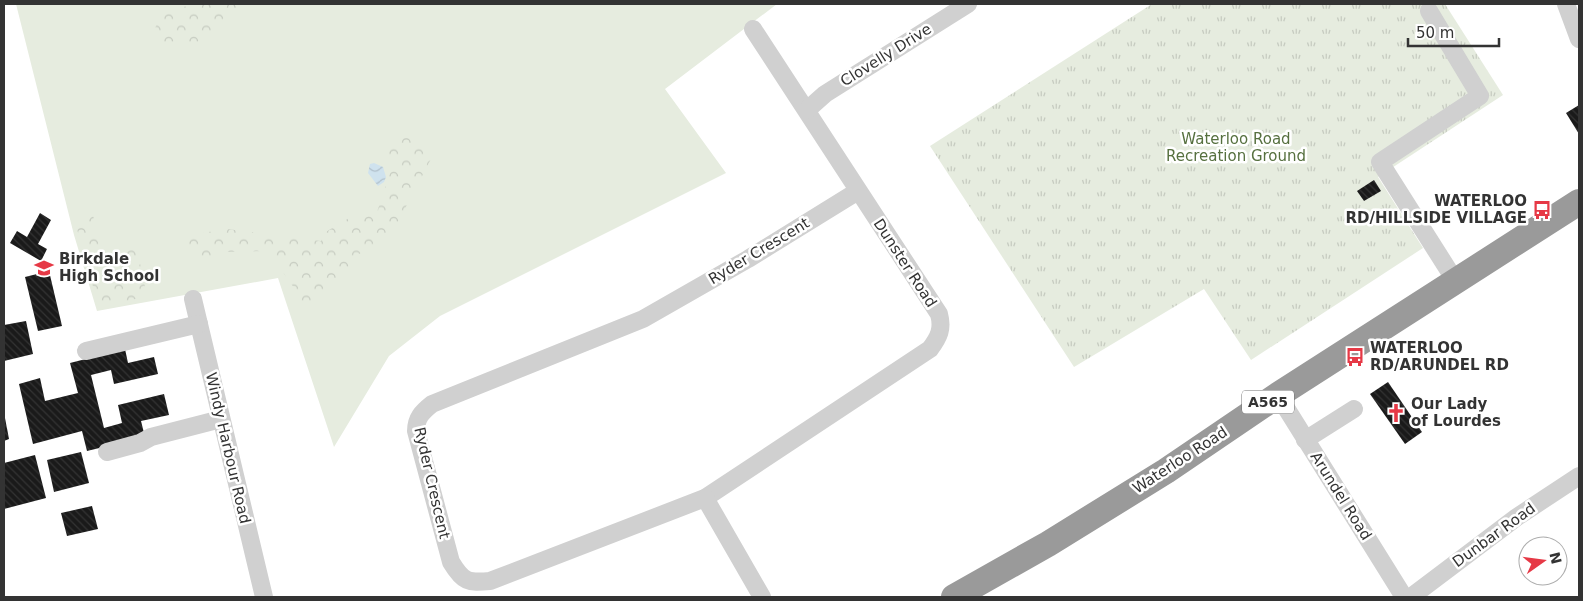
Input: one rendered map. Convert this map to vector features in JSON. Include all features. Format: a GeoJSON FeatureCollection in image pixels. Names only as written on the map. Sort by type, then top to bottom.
{"type":"FeatureCollection","features":[{"type":"Feature","properties":{"kind":"highway","name":"Waterloo Road"},"geometry":{"type":"LineString","coordinates":[[954,597],[1048,544],[1166,471],[1278,395],[1579,202]]}},
{"type":"Feature","properties":{"kind":"street","name":"Clovelly Drive"},"geometry":{"type":"LineString","coordinates":[[807,110],[825,94],[968,4]]}},
{"type":"Feature","properties":{"kind":"street"},"geometry":{"type":"LineString","coordinates":[[1566,4],[1579,39]]}},
{"type":"Feature","properties":{"kind":"street"},"geometry":{"type":"LineString","coordinates":[[1429,11],[1480,96],[1380,162],[1456,282]]}},
{"type":"Feature","properties":{"kind":"street","name":"Dunster Road"},"geometry":{"type":"LineString","coordinates":[[705,498],[930,350],[938,337],[942,325],[939,314],[753,29]]}},
{"type":"Feature","properties":{"kind":"street","name":"Ryder Crescent"},"geometry":{"type":"LineString","coordinates":[[705,498],[490,581],[471,583],[458,575],[451,562],[416,432],[416,422],[422,411],[432,404],[643,319],[748,259],[858,191]]}},
{"type":"Feature","properties":{"kind":"street","name":"Windy Harbour Road"},"geometry":{"type":"LineString","coordinates":[[193,299],[264,597]]}},
{"type":"Feature","properties":{"kind":"street"},"geometry":{"type":"LineString","coordinates":[[86,351],[199,324]]}},
{"type":"Feature","properties":{"kind":"street","name":"Arundel Road"},"geometry":{"type":"LineString","coordinates":[[1278,395],[1403,596]]}},
{"type":"Feature","properties":{"kind":"street"},"geometry":{"type":"LineString","coordinates":[[1305,440],[1354,409]]}},
{"type":"Feature","properties":{"kind":"street"},"geometry":{"type":"LineString","coordinates":[[107,452],[140,443],[151,437],[221,419]]}},
{"type":"Feature","properties":{"kind":"street","name":"Dunbar Road"},"geometry":{"type":"LineString","coordinates":[[1403,596],[1579,476]]}},
{"type":"Feature","properties":{"kind":"street"},"geometry":{"type":"LineString","coordinates":[[705,498],[762,597]]}},
{"type":"Feature","properties":{"kind":"green space"},"geometry":{"type":"Polygon","coordinates":[[[16,4],[777,4],[665,89],[726,173],[440,316],[389,356],[334,447],[278,278],[97,311],[74,235],[16,4]]]}},
{"type":"Feature","properties":{"kind":"green space"},"geometry":{"type":"Polygon","coordinates":[[[191,4],[243,4],[245,10],[224,19],[214,31],[193,45],[164,46],[152,35],[160,17],[191,4]]]}},
{"type":"Feature","properties":{"kind":"green space","name":"Waterloo Road Recreation Ground"},"geometry":{"type":"Polygon","coordinates":[[[1152,4],[1445,4],[1503,95],[1378,177],[1423,248],[1251,360],[1204,289],[1074,367],[930,146],[1152,4]]]}},
{"type":"Feature","properties":{"kind":"green space"},"geometry":{"type":"Polygon","coordinates":[[[424,137],[432,157],[398,222],[375,246],[359,254],[345,272],[326,285],[319,303],[309,311],[304,313],[300,298],[268,251],[224,252],[210,260],[188,254],[184,236],[227,229],[321,241],[324,233],[349,218],[363,218],[377,212],[391,170],[383,151],[401,138],[424,137]]]}},
{"type":"Feature","properties":{"kind":"green space"},"geometry":{"type":"Polygon","coordinates":[[[93,215],[102,256],[136,245],[147,296],[99,308],[75,222],[77,218],[93,215]]]}},
{"type":"Feature","properties":{"kind":"water"},"geometry":{"type":"Polygon","coordinates":[[[374,163],[383,167],[386,177],[384,182],[378,186],[368,173],[370,164],[374,163]]]}},
{"type":"Feature","properties":{"kind":"building"},"geometry":{"type":"Polygon","coordinates":[[[1579,105],[1579,134],[1566,113],[1579,105]]]}},
{"type":"Feature","properties":{"kind":"building"},"geometry":{"type":"Polygon","coordinates":[[[1374,180],[1381,191],[1364,201],[1357,191],[1374,180]]]}},
{"type":"Feature","properties":{"kind":"building"},"geometry":{"type":"Polygon","coordinates":[[[40,213],[51,220],[38,244],[47,249],[41,261],[10,243],[17,231],[27,237],[40,213]]]}},
{"type":"Feature","properties":{"kind":"building"},"geometry":{"type":"Polygon","coordinates":[[[49,271],[62,326],[38,331],[25,277],[49,271]]]}},
{"type":"Feature","properties":{"kind":"building"},"geometry":{"type":"Polygon","coordinates":[[[26,321],[33,354],[4,361],[4,325],[26,321]]]}},
{"type":"Feature","properties":{"kind":"building"},"geometry":{"type":"Polygon","coordinates":[[[125,349],[128,363],[154,357],[158,374],[114,384],[111,370],[91,375],[104,428],[122,423],[118,405],[164,394],[169,415],[141,421],[145,437],[87,451],[82,431],[33,444],[19,384],[40,378],[45,401],[78,393],[70,363],[125,349]]]}},
{"type":"Feature","properties":{"kind":"building","name":"Our Lady of Lourdes"},"geometry":{"type":"Polygon","coordinates":[[[1388,382],[1422,432],[1405,444],[1370,394],[1388,382]]]}},
{"type":"Feature","properties":{"kind":"building"},"geometry":{"type":"Polygon","coordinates":[[[4,419],[9,439],[4,441],[4,419]]]}},
{"type":"Feature","properties":{"kind":"building"},"geometry":{"type":"Polygon","coordinates":[[[81,452],[89,483],[54,492],[47,460],[81,452]]]}},
{"type":"Feature","properties":{"kind":"building"},"geometry":{"type":"Polygon","coordinates":[[[35,455],[46,498],[4,509],[4,463],[35,455]]]}},
{"type":"Feature","properties":{"kind":"building"},"geometry":{"type":"Polygon","coordinates":[[[92,506],[98,529],[67,536],[61,513],[92,506]]]}},
{"type":"Feature","properties":{"kind":"place","name":"WATERLOO RD/HILLSIDE VILLAGE"},"geometry":{"type":"Point","coordinates":[1542,210]}},
{"type":"Feature","properties":{"kind":"place","name":"Birkdale High School"},"geometry":{"type":"Point","coordinates":[44,268]}},
{"type":"Feature","properties":{"kind":"place","name":"WATERLOO RD/ARUNDEL RD"},"geometry":{"type":"Point","coordinates":[1355,357]}},
{"type":"Feature","properties":{"kind":"place","name":"Our Lady of Lourdes"},"geometry":{"type":"Point","coordinates":[1396,413]}}]}
